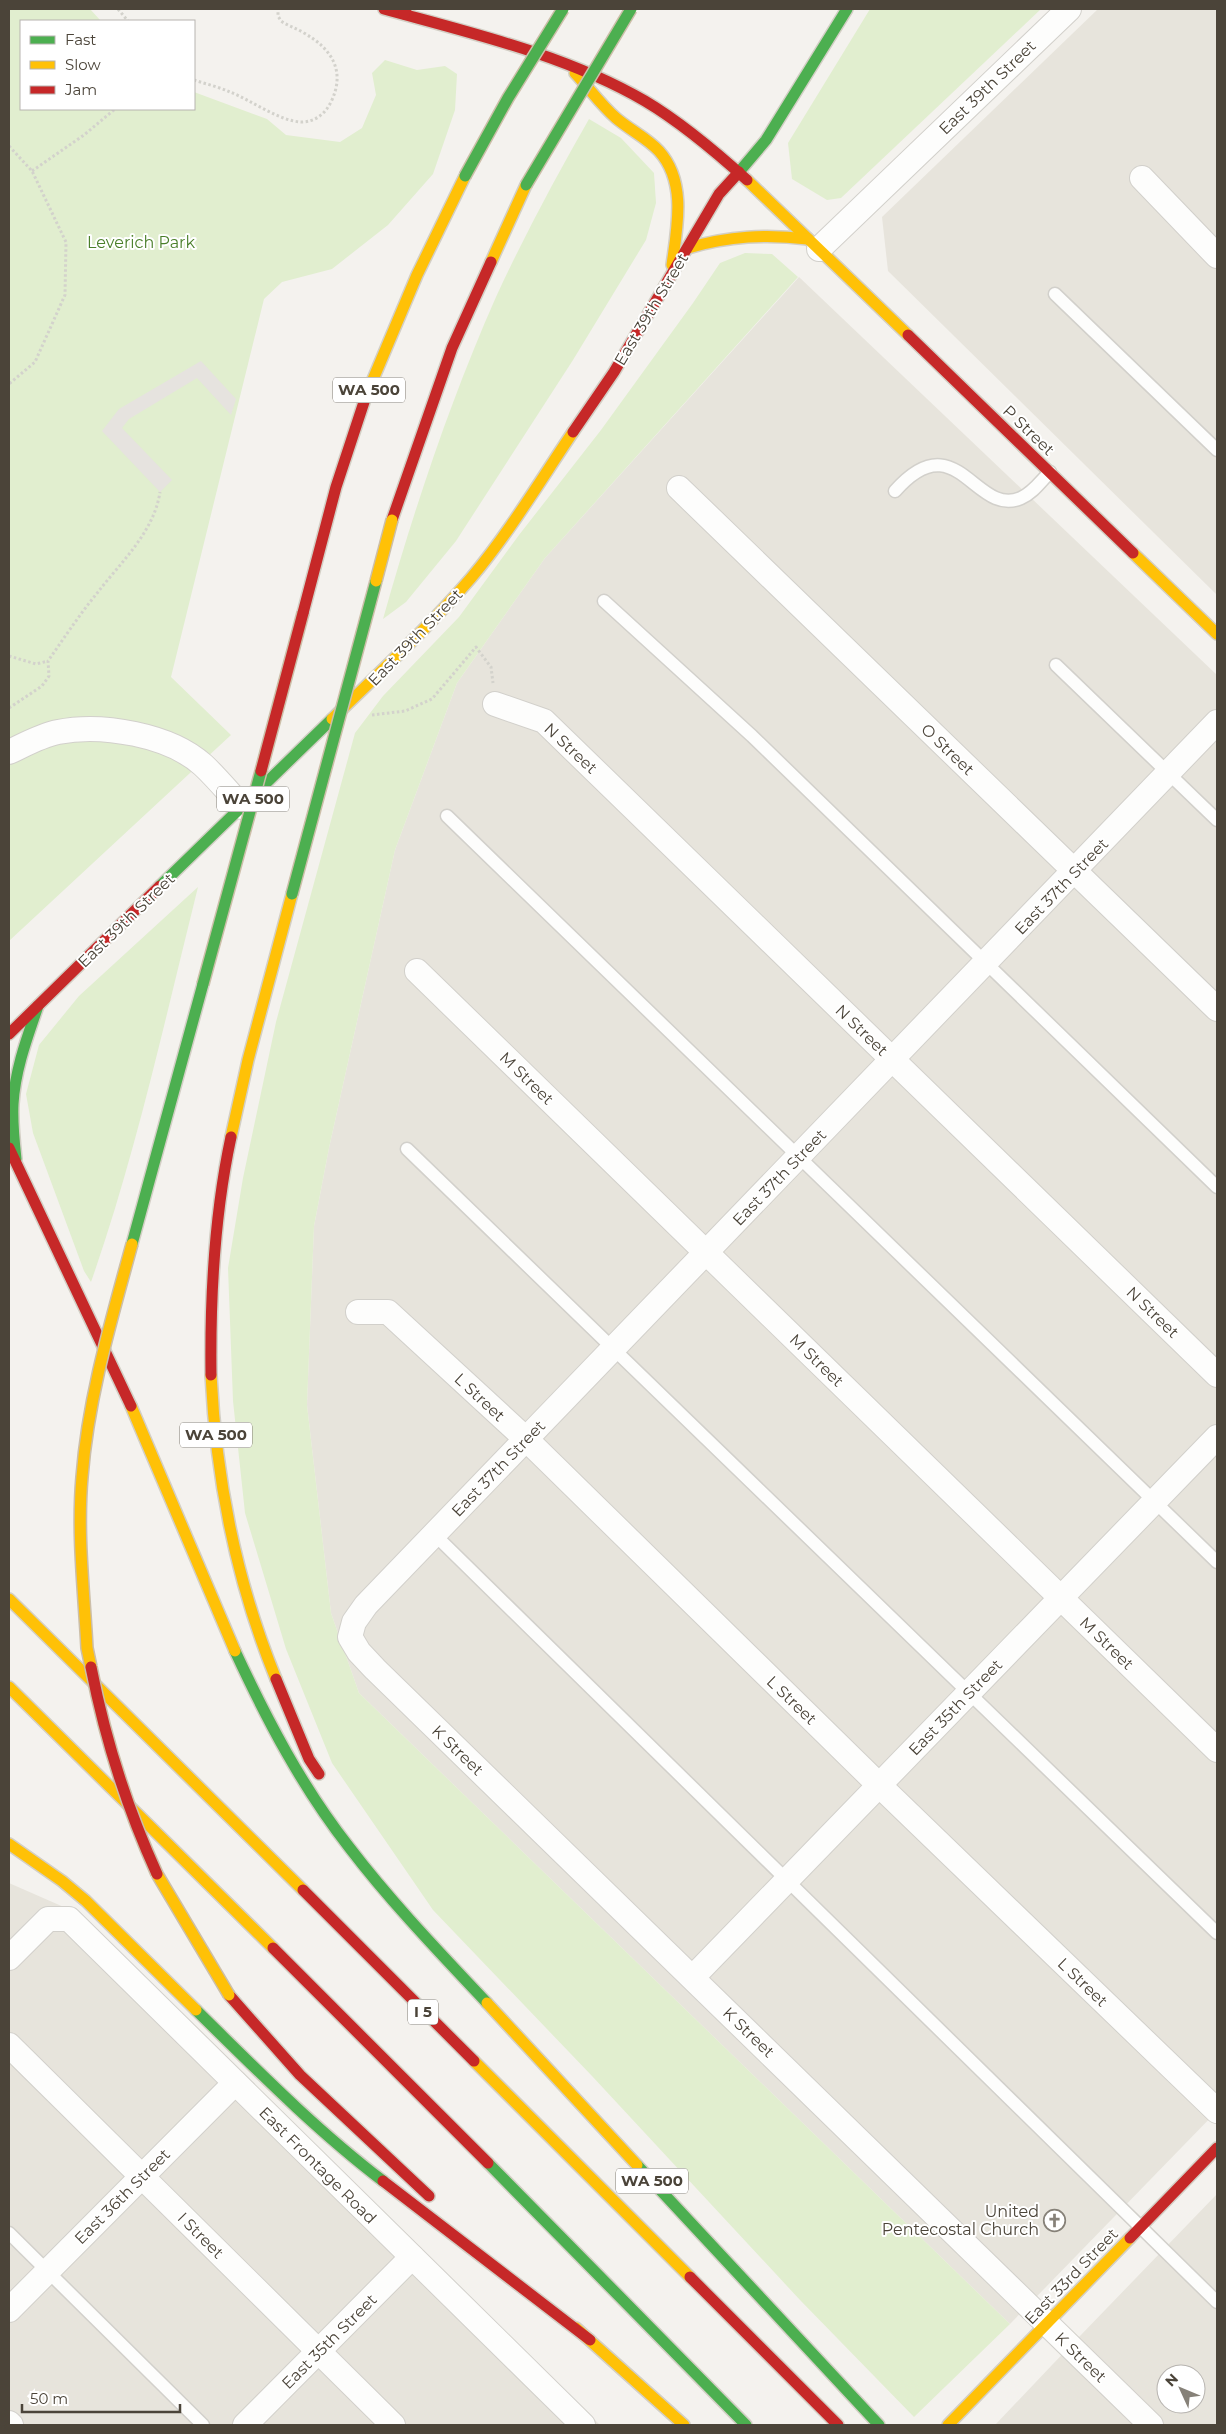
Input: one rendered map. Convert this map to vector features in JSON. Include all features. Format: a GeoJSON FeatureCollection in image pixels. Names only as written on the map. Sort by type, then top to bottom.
{"type":"FeatureCollection","features":[{"type":"Feature","properties":{"kind":"main road","name":"P Street"},"geometry":{"type":"LineString","coordinates":[[384,9],[405,12],[568,66],[625,90],[701,140],[738,172],[814,244],[1217,634]]}},
{"type":"Feature","properties":{"kind":"main road","name":"WA 500"},"geometry":{"type":"LineString","coordinates":[[436,2202],[332,2109],[266,2041],[229,1995],[161,1883],[134,1823],[100,1713],[87,1648],[80,1531],[82,1477],[91,1412],[106,1339],[349,446],[403,304],[433,237],[508,98],[563,9]]}},
{"type":"Feature","properties":{"kind":"main road","name":"WA 500"},"geometry":{"type":"LineString","coordinates":[[324,1784],[309,1759],[253,1616],[229,1524],[219,1468],[211,1392],[210,1299],[218,1218],[231,1137],[251,1051],[392,520],[452,348],[526,184],[631,9]]}},
{"type":"Feature","properties":{"kind":"main road","name":"East 39th Street"},"geometry":{"type":"LineString","coordinates":[[9,1034],[423,630],[472,578],[614,372],[719,194],[766,140],[847,9]]}},
{"type":"Feature","properties":{"kind":"main road"},"geometry":{"type":"LineString","coordinates":[[568,66],[616,118],[660,152],[668,165],[677,192],[679,210],[670,279]]}},
{"type":"Feature","properties":{"kind":"main road"},"geometry":{"type":"LineString","coordinates":[[688,248],[716,239],[761,234],[814,244]]}},
{"type":"Feature","properties":{"kind":"main road"},"geometry":{"type":"LineString","coordinates":[[16,1159],[13,1119],[14,1097],[19,1065],[38,1006]]}},
{"type":"Feature","properties":{"kind":"main road"},"geometry":{"type":"LineString","coordinates":[[9,1148],[16,1159],[129,1402],[224,1626],[260,1705],[301,1779],[348,1848],[425,1936]]}},
{"type":"Feature","properties":{"kind":"main road","name":"I 5"},"geometry":{"type":"LineString","coordinates":[[9,1599],[88,1675],[838,2425]]}},
{"type":"Feature","properties":{"kind":"main road"},"geometry":{"type":"LineString","coordinates":[[9,1687],[366,2040],[746,2425]]}},
{"type":"Feature","properties":{"kind":"main road","name":"WA 500"},"geometry":{"type":"LineString","coordinates":[[350,1828],[425,1936],[879,2425]]}},
{"type":"Feature","properties":{"kind":"main road"},"geometry":{"type":"LineString","coordinates":[[9,1844],[62,1881],[86,1902],[271,2084],[356,2161],[590,2340]]}},
{"type":"Feature","properties":{"kind":"main road","name":"East 33rd Street"},"geometry":{"type":"LineString","coordinates":[[948,2425],[1217,2148]]}},
{"type":"Feature","properties":{"kind":"main road"},"geometry":{"type":"LineString","coordinates":[[472,2235],[684,2425]]}},
{"type":"Feature","properties":{"kind":"street","name":"East 39th Street"},"geometry":{"type":"LineString","coordinates":[[814,244],[1069,9]]}},
{"type":"Feature","properties":{"kind":"street"},"geometry":{"type":"LineString","coordinates":[[1142,178],[1217,256]]}},
{"type":"Feature","properties":{"kind":"street","name":"O Street"},"geometry":{"type":"LineString","coordinates":[[679,488],[1217,1009]]}},
{"type":"Feature","properties":{"kind":"street","name":"N Street"},"geometry":{"type":"LineString","coordinates":[[495,704],[544,721],[1217,1375]]}},
{"type":"Feature","properties":{"kind":"street","name":"East 37th Street"},"geometry":{"type":"LineString","coordinates":[[350,1637],[354,1622],[366,1604],[1075,872],[1217,722]]}},
{"type":"Feature","properties":{"kind":"street"},"geometry":{"type":"LineString","coordinates":[[9,752],[58,732],[112,729],[121,731],[175,748],[196,760],[242,807]]}},
{"type":"Feature","properties":{"kind":"street","name":"M Street"},"geometry":{"type":"LineString","coordinates":[[417,970],[1217,1750]]}},
{"type":"Feature","properties":{"kind":"street","name":"L Street"},"geometry":{"type":"LineString","coordinates":[[358,1312],[388,1312],[526,1439],[879,1785],[1217,2111]]}},
{"type":"Feature","properties":{"kind":"street","name":"East 35th Street"},"geometry":{"type":"LineString","coordinates":[[693,1977],[1217,1437]]}},
{"type":"Feature","properties":{"kind":"street","name":"K Street"},"geometry":{"type":"LineString","coordinates":[[350,1637],[375,1669],[1151,2425]]}},
{"type":"Feature","properties":{"kind":"street","name":"East Frontage Road"},"geometry":{"type":"LineString","coordinates":[[9,1958],[48,1919],[69,1919],[583,2425]]}},
{"type":"Feature","properties":{"kind":"street","name":"I Street"},"geometry":{"type":"LineString","coordinates":[[9,2045],[393,2425]]}},
{"type":"Feature","properties":{"kind":"street","name":"East 36th Street"},"geometry":{"type":"LineString","coordinates":[[9,2310],[235,2083]]}},
{"type":"Feature","properties":{"kind":"street","name":"East 35th Street"},"geometry":{"type":"LineString","coordinates":[[245,2425],[412,2257]]}},
{"type":"Feature","properties":{"kind":"lane"},"geometry":{"type":"LineString","coordinates":[[1055,294],[1217,450]]}},
{"type":"Feature","properties":{"kind":"lane"},"geometry":{"type":"LineString","coordinates":[[895,491],[912,472],[941,464],[996,498],[1009,501],[1028,495],[1050,472]]}},
{"type":"Feature","properties":{"kind":"lane"},"geometry":{"type":"LineString","coordinates":[[604,601],[752,736],[1217,1187]]}},
{"type":"Feature","properties":{"kind":"lane"},"geometry":{"type":"LineString","coordinates":[[1056,665],[1217,820]]}},
{"type":"Feature","properties":{"kind":"lane"},"geometry":{"type":"LineString","coordinates":[[447,816],[1217,1562]]}},
{"type":"Feature","properties":{"kind":"lane"},"geometry":{"type":"LineString","coordinates":[[407,1148],[1217,1932]]}},
{"type":"Feature","properties":{"kind":"lane"},"geometry":{"type":"LineString","coordinates":[[434,1534],[1217,2302]]}},
{"type":"Feature","properties":{"kind":"lane"},"geometry":{"type":"LineString","coordinates":[[9,2234],[203,2425]]}},
{"type":"Feature","properties":{"kind":"path"},"geometry":{"type":"LineString","coordinates":[[118,9],[127,20]]}},
{"type":"Feature","properties":{"kind":"path"},"geometry":{"type":"LineString","coordinates":[[195,80],[231,92],[290,120],[302,122],[314,120],[326,113],[335,94],[337,73],[335,62],[320,43],[280,21],[278,9]]}},
{"type":"Feature","properties":{"kind":"path"},"geometry":{"type":"LineString","coordinates":[[32,171],[84,135],[114,110]]}},
{"type":"Feature","properties":{"kind":"path"},"geometry":{"type":"LineString","coordinates":[[9,146],[32,171],[66,242],[65,295],[35,362],[9,384]]}},
{"type":"Feature","properties":{"kind":"path"},"geometry":{"type":"LineString","coordinates":[[9,708],[42,686],[49,676],[48,661],[97,593],[139,541],[158,508],[160,492]]}},
{"type":"Feature","properties":{"kind":"path"},"geometry":{"type":"LineString","coordinates":[[369,715],[405,711],[432,699],[476,647],[491,667],[495,704]]}},
{"type":"Feature","properties":{"kind":"path"},"geometry":{"type":"LineString","coordinates":[[9,656],[36,664],[48,661]]}},
{"type":"Feature","properties":{"kind":"shaded area"},"geometry":{"type":"Polygon","coordinates":[[[1098,9],[1217,9],[1217,595],[888,271],[882,217],[1098,9]]]}},
{"type":"Feature","properties":{"kind":"shaded area"},"geometry":{"type":"Polygon","coordinates":[[[799,277],[1217,675],[1217,2111],[1010,2324],[359,1693],[331,1613],[307,1405],[314,1226],[329,1148],[395,850],[457,683],[545,558],[799,277]]]}},
{"type":"Feature","properties":{"kind":"shaded area"},"geometry":{"type":"Polygon","coordinates":[[[201,361],[236,399],[231,415],[197,378],[129,419],[122,428],[172,480],[160,492],[102,431],[119,409],[201,361]]]}},
{"type":"Feature","properties":{"kind":"shaded area"},"geometry":{"type":"Polygon","coordinates":[[[9,1883],[66,1908],[600,2425],[9,2425],[9,1883]]]}},
{"type":"Feature","properties":{"kind":"shaded area"},"geometry":{"type":"Polygon","coordinates":[[[1217,2194],[1217,2425],[995,2425],[1052,2365],[1217,2194]]]}},
{"type":"Feature","properties":{"kind":"green space","name":"Leverich Park"},"geometry":{"type":"Polygon","coordinates":[[[9,9],[90,9],[100,20],[20,20],[20,110],[195,110],[195,92],[267,119],[286,135],[340,142],[362,128],[376,95],[372,73],[385,60],[417,70],[445,66],[457,74],[455,110],[433,174],[388,225],[332,269],[282,282],[264,299],[171,677],[231,735],[9,941],[9,9]]]}},
{"type":"Feature","properties":{"kind":"green space"},"geometry":{"type":"Polygon","coordinates":[[[870,9],[1041,9],[841,198],[827,200],[792,179],[788,143],[870,9]]]}},
{"type":"Feature","properties":{"kind":"green space"},"geometry":{"type":"Polygon","coordinates":[[[589,119],[621,138],[654,173],[656,203],[646,240],[573,360],[456,541],[406,602],[383,619],[407,537],[434,456],[479,336],[529,229],[589,119]]]}},
{"type":"Feature","properties":{"kind":"green space"},"geometry":{"type":"Polygon","coordinates":[[[745,253],[772,254],[798,277],[545,558],[457,683],[395,850],[329,1148],[314,1226],[307,1405],[331,1613],[359,1693],[1010,2324],[914,2417],[800,2300],[592,2076],[433,1910],[332,1763],[286,1649],[245,1513],[233,1401],[228,1268],[243,1178],[276,1022],[355,733],[383,696],[459,617],[519,535],[601,430],[720,263],[745,253]]]}},
{"type":"Feature","properties":{"kind":"green space"},"geometry":{"type":"Polygon","coordinates":[[[198,887],[136,1136],[91,1282],[84,1271],[33,1133],[26,1094],[39,1045],[79,996],[198,887]]]}},
{"type":"Feature","properties":{"kind":"traffic: fast"},"geometry":{"type":"LineString","coordinates":[[465,176],[508,98],[563,9]]}},
{"type":"Feature","properties":{"kind":"traffic: fast"},"geometry":{"type":"LineString","coordinates":[[526,185],[631,9]]}},
{"type":"Feature","properties":{"kind":"traffic: fast"},"geometry":{"type":"LineString","coordinates":[[739,172],[766,140],[847,9]]}},
{"type":"Feature","properties":{"kind":"traffic: fast"},"geometry":{"type":"LineString","coordinates":[[292,894],[376,581]]}},
{"type":"Feature","properties":{"kind":"traffic: fast"},"geometry":{"type":"LineString","coordinates":[[160,886],[332,719]]}},
{"type":"Feature","properties":{"kind":"traffic: fast"},"geometry":{"type":"LineString","coordinates":[[203,984],[261,771]]}},
{"type":"Feature","properties":{"kind":"traffic: fast"},"geometry":{"type":"LineString","coordinates":[[132,1244],[203,984]]}},
{"type":"Feature","properties":{"kind":"traffic: fast"},"geometry":{"type":"LineString","coordinates":[[16,1159],[13,1118],[14,1091],[22,1054],[38,1006]]}},
{"type":"Feature","properties":{"kind":"traffic: fast"},"geometry":{"type":"LineString","coordinates":[[235,1651],[286,1752],[332,1824],[399,1907],[487,2003]]}},
{"type":"Feature","properties":{"kind":"traffic: fast"},"geometry":{"type":"LineString","coordinates":[[196,2010],[310,2120],[383,2181]]}},
{"type":"Feature","properties":{"kind":"traffic: fast"},"geometry":{"type":"LineString","coordinates":[[488,2163],[746,2425]]}},
{"type":"Feature","properties":{"kind":"traffic: fast"},"geometry":{"type":"LineString","coordinates":[[637,2165],[879,2425]]}},
{"type":"Feature","properties":{"kind":"traffic: slow"},"geometry":{"type":"LineString","coordinates":[[575,73],[611,113],[654,146],[668,163],[674,177],[678,206],[672,265]]}},
{"type":"Feature","properties":{"kind":"traffic: slow"},"geometry":{"type":"LineString","coordinates":[[366,396],[417,275],[465,176]]}},
{"type":"Feature","properties":{"kind":"traffic: slow"},"geometry":{"type":"LineString","coordinates":[[747,180],[908,335]]}},
{"type":"Feature","properties":{"kind":"traffic: slow"},"geometry":{"type":"LineString","coordinates":[[491,262],[526,185]]}},
{"type":"Feature","properties":{"kind":"traffic: slow"},"geometry":{"type":"LineString","coordinates":[[688,248],[748,237],[808,239]]}},
{"type":"Feature","properties":{"kind":"traffic: slow"},"geometry":{"type":"LineString","coordinates":[[332,719],[421,632],[471,578],[511,525],[573,432]]}},
{"type":"Feature","properties":{"kind":"traffic: slow"},"geometry":{"type":"LineString","coordinates":[[376,581],[392,520]]}},
{"type":"Feature","properties":{"kind":"traffic: slow"},"geometry":{"type":"LineString","coordinates":[[1133,553],[1217,634]]}},
{"type":"Feature","properties":{"kind":"traffic: slow"},"geometry":{"type":"LineString","coordinates":[[231,1137],[248,1060],[292,894]]}},
{"type":"Feature","properties":{"kind":"traffic: slow"},"geometry":{"type":"LineString","coordinates":[[91,1667],[87,1648],[80,1520],[82,1477],[89,1418],[95,1389],[132,1244]]}},
{"type":"Feature","properties":{"kind":"traffic: slow"},"geometry":{"type":"LineString","coordinates":[[211,1375],[218,1453],[230,1530],[250,1605],[276,1679]]}},
{"type":"Feature","properties":{"kind":"traffic: slow"},"geometry":{"type":"LineString","coordinates":[[131,1406],[235,1651]]}},
{"type":"Feature","properties":{"kind":"traffic: slow"},"geometry":{"type":"LineString","coordinates":[[9,1599],[303,1890]]}},
{"type":"Feature","properties":{"kind":"traffic: slow"},"geometry":{"type":"LineString","coordinates":[[9,1687],[273,1948]]}},
{"type":"Feature","properties":{"kind":"traffic: slow"},"geometry":{"type":"LineString","coordinates":[[9,1844],[62,1881],[86,1901],[196,2010]]}},
{"type":"Feature","properties":{"kind":"traffic: slow"},"geometry":{"type":"LineString","coordinates":[[157,1874],[229,1995]]}},
{"type":"Feature","properties":{"kind":"traffic: slow"},"geometry":{"type":"LineString","coordinates":[[487,2003],[637,2165]]}},
{"type":"Feature","properties":{"kind":"traffic: slow"},"geometry":{"type":"LineString","coordinates":[[474,2061],[690,2277]]}},
{"type":"Feature","properties":{"kind":"traffic: slow"},"geometry":{"type":"LineString","coordinates":[[948,2425],[1130,2238]]}},
{"type":"Feature","properties":{"kind":"traffic: slow"},"geometry":{"type":"LineString","coordinates":[[576,2328],[684,2425]]}},
{"type":"Feature","properties":{"kind":"traffic: jam"},"geometry":{"type":"LineString","coordinates":[[384,9],[518,47],[551,58],[615,85],[645,101],[685,128],[747,180]]}},
{"type":"Feature","properties":{"kind":"traffic: jam"},"geometry":{"type":"LineString","coordinates":[[404,14],[406,9]]}},
{"type":"Feature","properties":{"kind":"traffic: jam"},"geometry":{"type":"LineString","coordinates":[[573,432],[614,372],[719,194],[739,172]]}},
{"type":"Feature","properties":{"kind":"traffic: jam"},"geometry":{"type":"LineString","coordinates":[[392,520],[452,348],[491,262]]}},
{"type":"Feature","properties":{"kind":"traffic: jam"},"geometry":{"type":"LineString","coordinates":[[908,335],[1133,553]]}},
{"type":"Feature","properties":{"kind":"traffic: jam"},"geometry":{"type":"LineString","coordinates":[[303,613],[336,487],[366,396]]}},
{"type":"Feature","properties":{"kind":"traffic: jam"},"geometry":{"type":"LineString","coordinates":[[261,771],[303,613]]}},
{"type":"Feature","properties":{"kind":"traffic: jam"},"geometry":{"type":"LineString","coordinates":[[9,1034],[160,886]]}},
{"type":"Feature","properties":{"kind":"traffic: jam"},"geometry":{"type":"LineString","coordinates":[[211,1375],[211,1315],[214,1256],[225,1167],[231,1137]]}},
{"type":"Feature","properties":{"kind":"traffic: jam"},"geometry":{"type":"LineString","coordinates":[[9,1148],[131,1406]]}},
{"type":"Feature","properties":{"kind":"traffic: jam"},"geometry":{"type":"LineString","coordinates":[[91,1667],[118,1773],[136,1824],[157,1874]]}},
{"type":"Feature","properties":{"kind":"traffic: jam"},"geometry":{"type":"LineString","coordinates":[[276,1679],[309,1759],[319,1774]]}},
{"type":"Feature","properties":{"kind":"traffic: jam"},"geometry":{"type":"LineString","coordinates":[[303,1890],[474,2061]]}},
{"type":"Feature","properties":{"kind":"traffic: jam"},"geometry":{"type":"LineString","coordinates":[[273,1948],[488,2163]]}},
{"type":"Feature","properties":{"kind":"traffic: jam"},"geometry":{"type":"LineString","coordinates":[[229,1995],[300,2075],[429,2196]]}},
{"type":"Feature","properties":{"kind":"traffic: jam"},"geometry":{"type":"LineString","coordinates":[[1130,2238],[1217,2148]]}},
{"type":"Feature","properties":{"kind":"traffic: jam"},"geometry":{"type":"LineString","coordinates":[[383,2181],[590,2340]]}},
{"type":"Feature","properties":{"kind":"traffic: jam"},"geometry":{"type":"LineString","coordinates":[[690,2277],[838,2425]]}},
{"type":"Feature","properties":{"kind":"place","name":"United Pentecostal Church"},"geometry":{"type":"Point","coordinates":[1055,2220]}}]}
